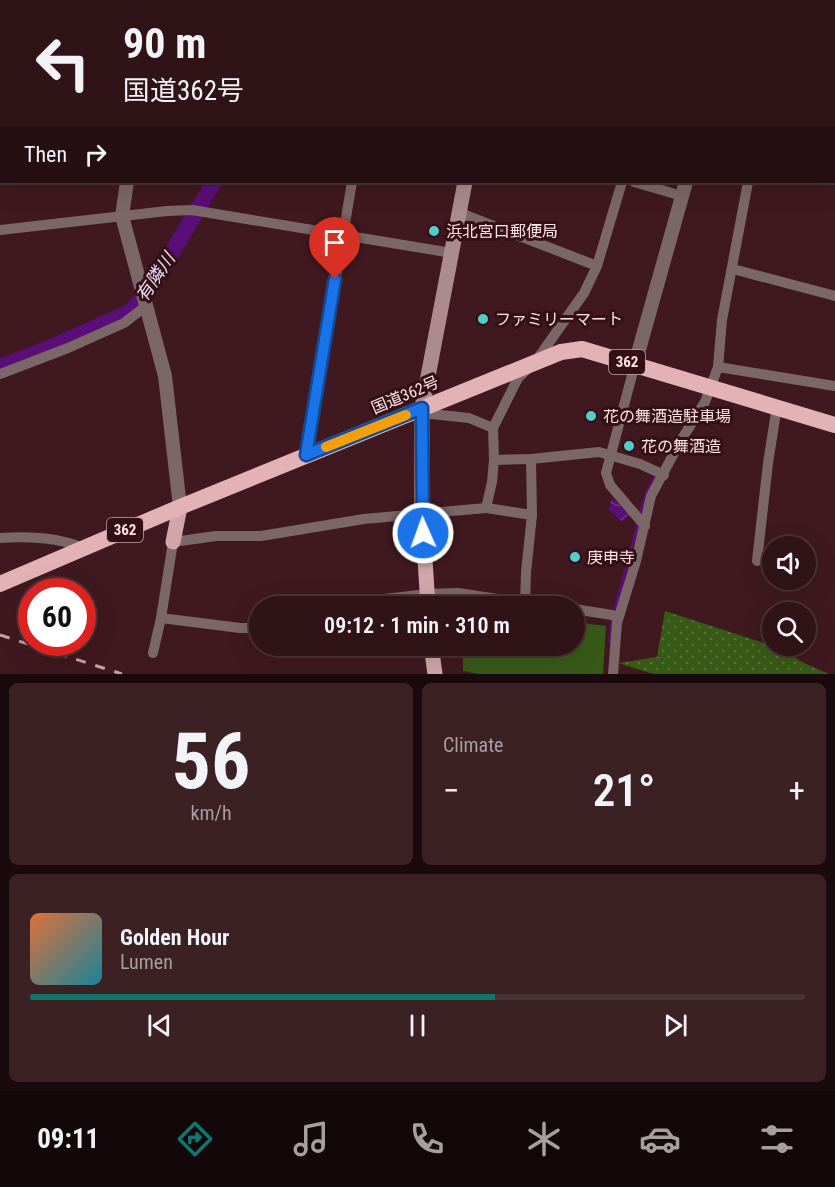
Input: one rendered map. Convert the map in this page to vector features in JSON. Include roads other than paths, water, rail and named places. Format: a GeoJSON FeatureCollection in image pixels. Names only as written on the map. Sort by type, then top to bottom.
{"type":"FeatureCollection","features":[{"type":"Feature","properties":{"kind":"highway","name":"国道362号"},"geometry":{"type":"LineString","coordinates":[[0,584],[180,507],[422,410],[561,351],[582,349],[835,425]]}},
{"type":"Feature","properties":{"kind":"main road"},"geometry":{"type":"LineString","coordinates":[[428,596],[422,513],[422,410],[465,183]]}},
{"type":"Feature","properties":{"kind":"main road"},"geometry":{"type":"LineString","coordinates":[[173,542],[180,507]]}},
{"type":"Feature","properties":{"kind":"main road"},"geometry":{"type":"LineString","coordinates":[[433,656],[435,674]]}},
{"type":"Feature","properties":{"kind":"street"},"geometry":{"type":"LineString","coordinates":[[128,183],[122,216],[165,376],[180,507]]}},
{"type":"Feature","properties":{"kind":"street"},"geometry":{"type":"LineString","coordinates":[[306,455],[352,183]]}},
{"type":"Feature","properties":{"kind":"street"},"geometry":{"type":"LineString","coordinates":[[486,508],[494,460],[493,428],[518,378],[536,361],[584,292],[597,266],[622,183]]}},
{"type":"Feature","properties":{"kind":"street"},"geometry":{"type":"LineString","coordinates":[[637,183],[682,196]]}},
{"type":"Feature","properties":{"kind":"street"},"geometry":{"type":"LineString","coordinates":[[645,526],[607,480],[606,473],[686,183]]}},
{"type":"Feature","properties":{"kind":"street"},"geometry":{"type":"LineString","coordinates":[[613,674],[615,617],[645,526],[651,496],[711,387],[718,367],[722,320],[748,183]]}},
{"type":"Feature","properties":{"kind":"street"},"geometry":{"type":"LineString","coordinates":[[0,230],[122,216],[196,211],[452,253]]}},
{"type":"Feature","properties":{"kind":"street"},"geometry":{"type":"LineString","coordinates":[[460,213],[597,266]]}},
{"type":"Feature","properties":{"kind":"street"},"geometry":{"type":"LineString","coordinates":[[733,269],[835,296]]}},
{"type":"Feature","properties":{"kind":"street"},"geometry":{"type":"LineString","coordinates":[[0,374],[68,348],[124,323],[145,302]]}},
{"type":"Feature","properties":{"kind":"street"},"geometry":{"type":"LineString","coordinates":[[718,367],[835,386]]}},
{"type":"Feature","properties":{"kind":"street"},"geometry":{"type":"LineString","coordinates":[[757,561],[777,406]]}},
{"type":"Feature","properties":{"kind":"street"},"geometry":{"type":"LineString","coordinates":[[422,410],[469,418],[493,428]]}},
{"type":"Feature","properties":{"kind":"street"},"geometry":{"type":"LineString","coordinates":[[494,460],[531,459],[599,452],[640,464],[664,475]]}},
{"type":"Feature","properties":{"kind":"street"},"geometry":{"type":"LineString","coordinates":[[525,596],[532,515],[531,459]]}},
{"type":"Feature","properties":{"kind":"street"},"geometry":{"type":"LineString","coordinates":[[153,653],[173,542],[216,536],[261,536],[364,519],[486,508],[532,515]]}},
{"type":"Feature","properties":{"kind":"street"},"geometry":{"type":"LineString","coordinates":[[0,538],[21,536],[41,538],[72,543],[83,548]]}},
{"type":"Feature","properties":{"kind":"street"},"geometry":{"type":"LineString","coordinates":[[445,596],[458,593],[478,596]]}},
{"type":"Feature","properties":{"kind":"street"},"geometry":{"type":"LineString","coordinates":[[585,611],[615,617]]}},
{"type":"Feature","properties":{"kind":"street"},"geometry":{"type":"LineString","coordinates":[[161,618],[249,628]]}},
{"type":"Feature","properties":{"kind":"water"},"geometry":{"type":"Polygon","coordinates":[[[614,499],[629,515],[622,522],[609,510],[611,500],[614,499]]]}},
{"type":"Feature","properties":{"kind":"waterway","name":"有隣川"},"geometry":{"type":"LineString","coordinates":[[0,367],[130,312],[149,291],[213,183]]}},
{"type":"Feature","properties":{"kind":"waterway"},"geometry":{"type":"LineString","coordinates":[[640,513],[647,491],[657,474]]}},
{"type":"Feature","properties":{"kind":"waterway"},"geometry":{"type":"LineString","coordinates":[[614,613],[638,524]]}},
{"type":"Feature","properties":{"kind":"waterway"},"geometry":{"type":"LineString","coordinates":[[610,642],[612,619]]}},
{"type":"Feature","properties":{"kind":"railway"},"geometry":{"type":"LineString","coordinates":[[0,635],[122,674]]}},
{"type":"Feature","properties":{"kind":"place","name":"浜北宮口郵便局"},"geometry":{"type":"Point","coordinates":[434,231]}},
{"type":"Feature","properties":{"kind":"place","name":"ファミリーマート"},"geometry":{"type":"Point","coordinates":[483,319]}},
{"type":"Feature","properties":{"kind":"place","name":"花の舞酒造駐車場"},"geometry":{"type":"Point","coordinates":[591,416]}},
{"type":"Feature","properties":{"kind":"place","name":"花の舞酒造"},"geometry":{"type":"Point","coordinates":[629,446]}},
{"type":"Feature","properties":{"kind":"place","name":"庚申寺"},"geometry":{"type":"Point","coordinates":[575,557]}}]}
